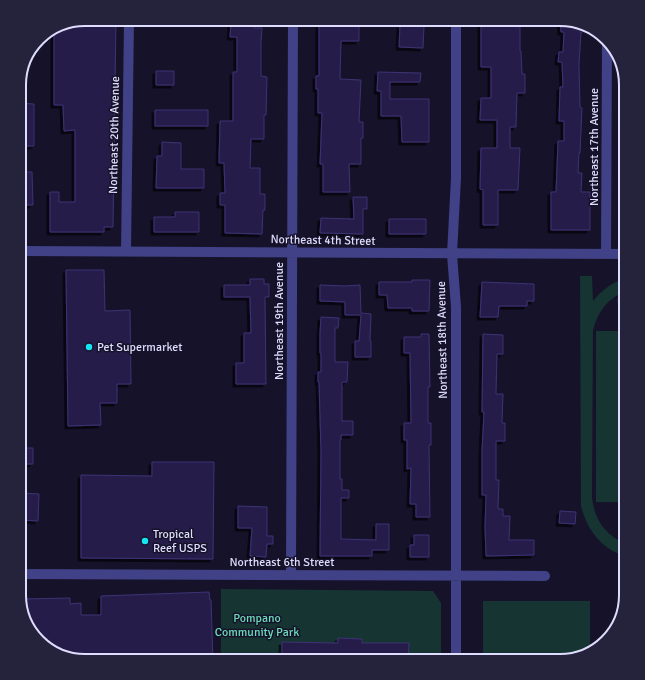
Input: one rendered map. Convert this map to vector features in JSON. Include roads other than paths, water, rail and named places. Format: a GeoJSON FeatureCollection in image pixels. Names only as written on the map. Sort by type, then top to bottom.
{"type":"FeatureCollection","features":[{"type":"Feature","properties":{"kind":"street","name":"Northeast 20th Avenue"},"geometry":{"type":"LineString","coordinates":[[126,251],[129,26]]}},
{"type":"Feature","properties":{"kind":"street","name":"Northeast 19th Avenue"},"geometry":{"type":"LineString","coordinates":[[291,575],[293,26]]}},
{"type":"Feature","properties":{"kind":"street","name":"Northeast 18th Avenue"},"geometry":{"type":"LineString","coordinates":[[456,26],[456,178],[452,254],[456,307],[456,654]]}},
{"type":"Feature","properties":{"kind":"street","name":"Northeast 17th Avenue"},"geometry":{"type":"LineString","coordinates":[[606,254],[607,50]]}},
{"type":"Feature","properties":{"kind":"street","name":"Northeast 4th Street"},"geometry":{"type":"LineString","coordinates":[[26,251],[619,254]]}},
{"type":"Feature","properties":{"kind":"street","name":"Northeast 6th Street"},"geometry":{"type":"LineString","coordinates":[[26,574],[545,576]]}},
{"type":"Feature","properties":{"kind":"place","name":"Pet Supermarket"},"geometry":{"type":"Point","coordinates":[89,347]}},
{"type":"Feature","properties":{"kind":"place","name":"Tropical Reef USPS"},"geometry":{"type":"Point","coordinates":[145,541]}},
{"type":"Feature","properties":{"kind":"park label","name":"Pompano Community Park"},"geometry":{"type":"Point","coordinates":[257,625]}}]}
